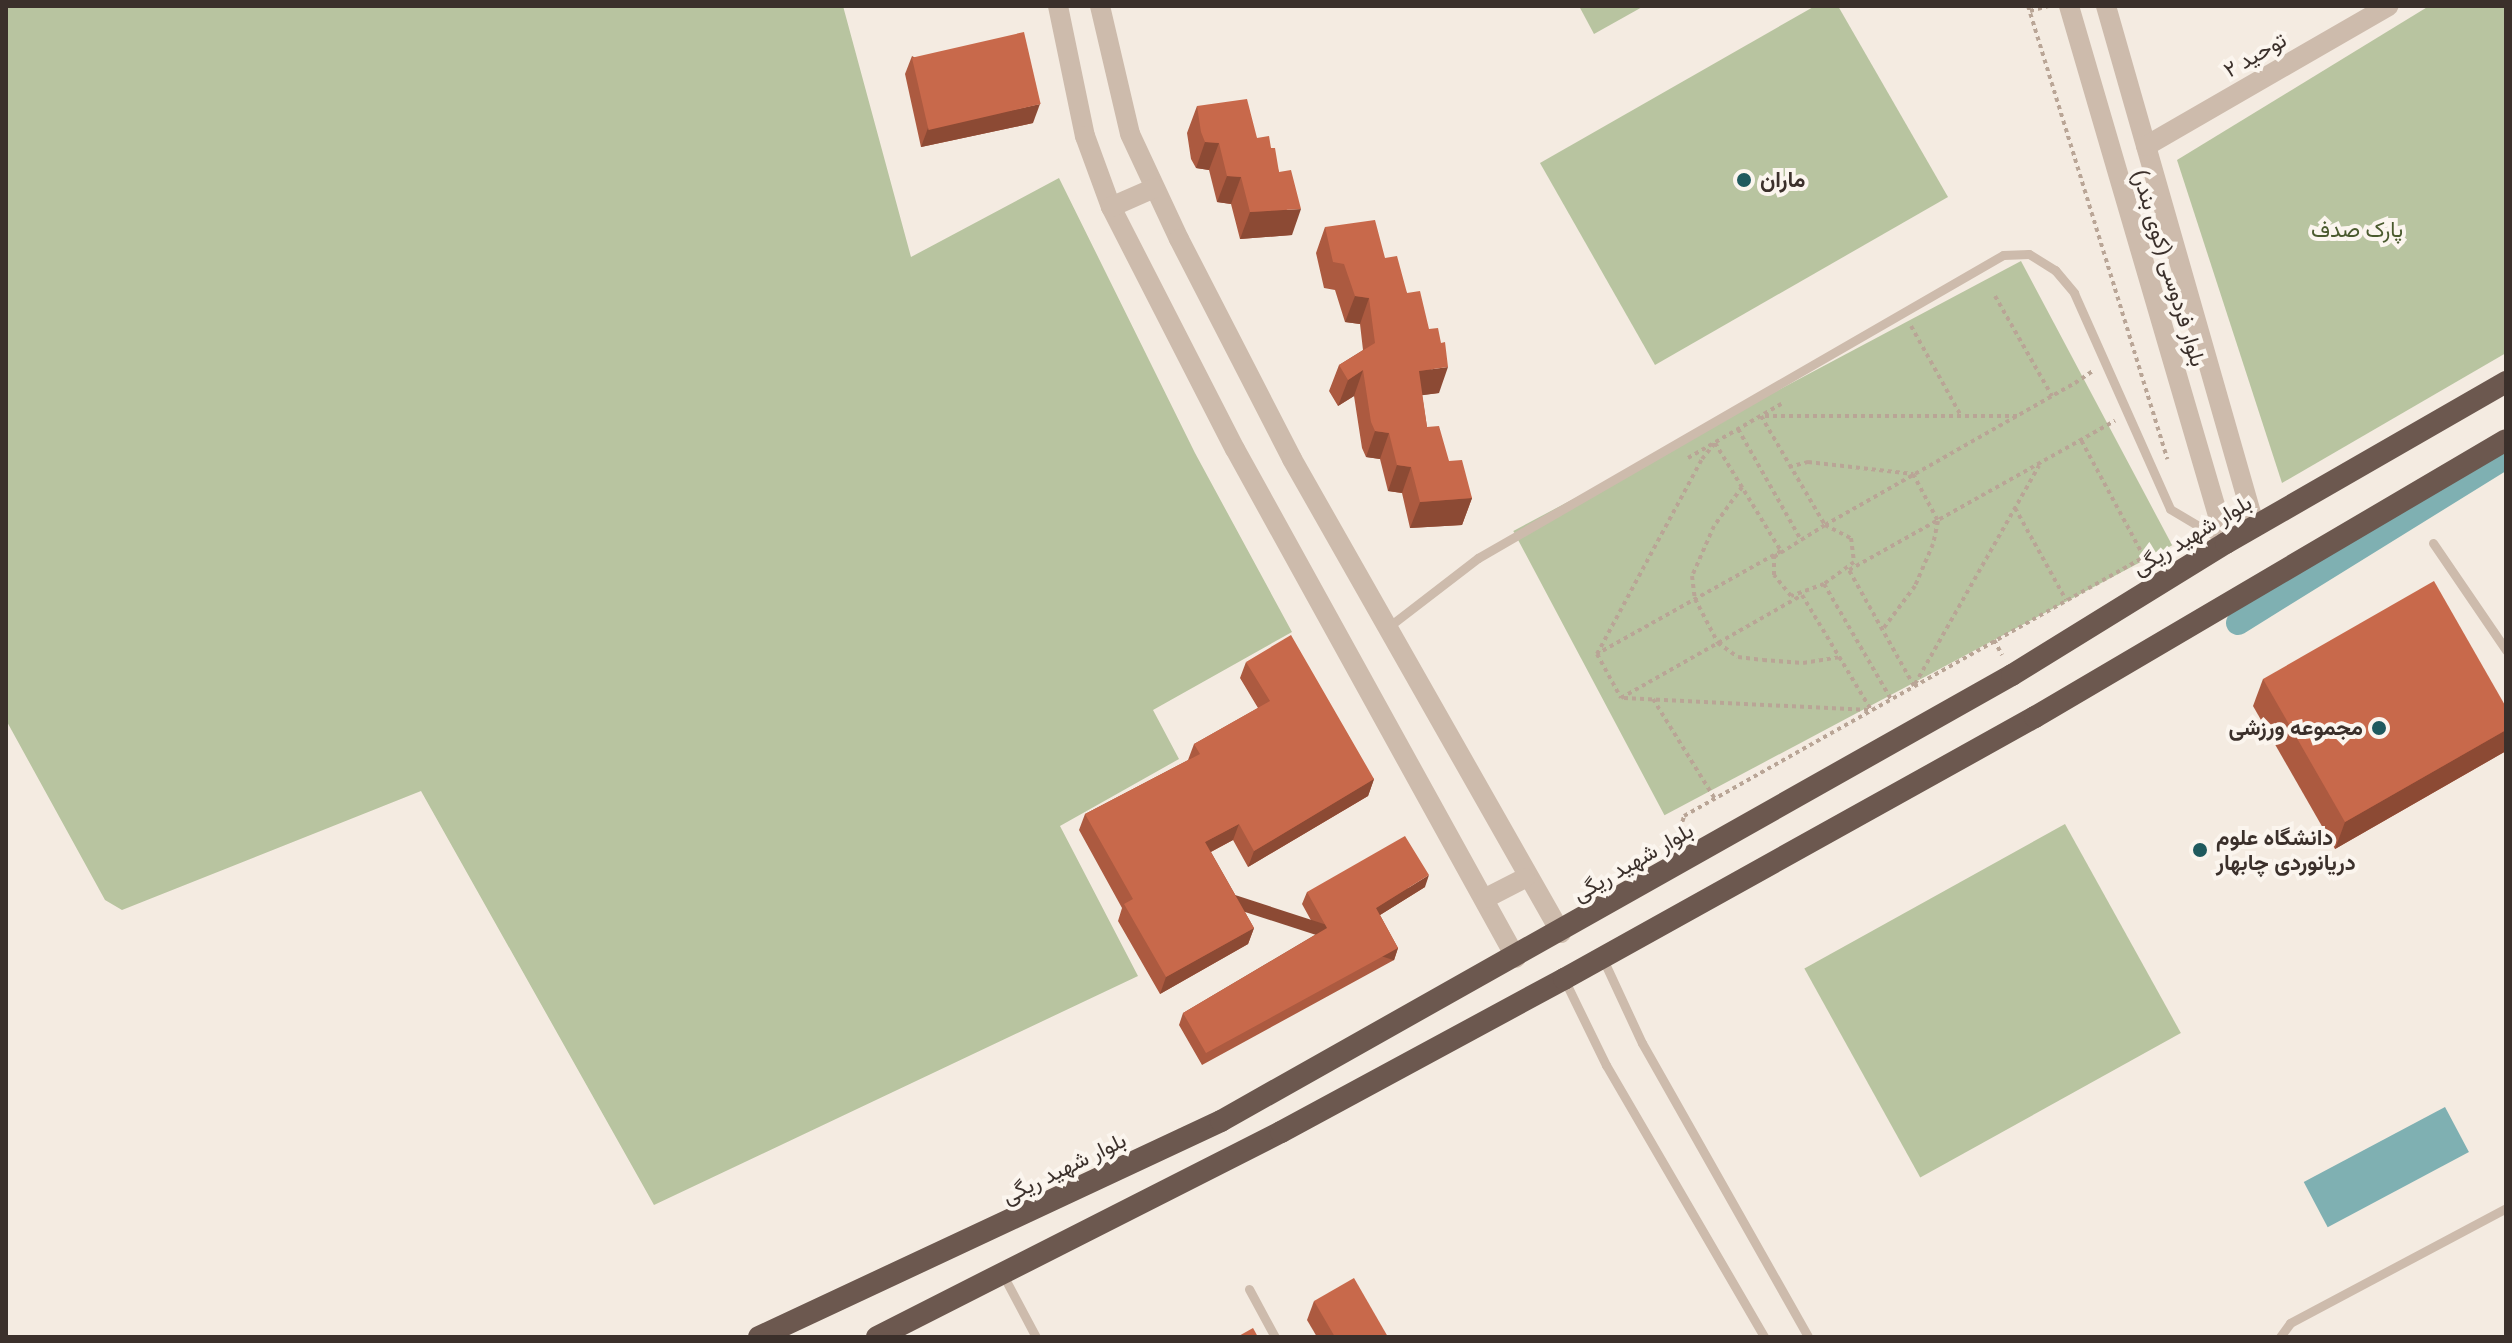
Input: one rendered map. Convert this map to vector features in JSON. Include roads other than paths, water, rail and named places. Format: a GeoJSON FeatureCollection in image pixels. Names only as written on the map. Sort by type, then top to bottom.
{"type":"FeatureCollection","features":[{"type":"Feature","properties":{"kind":"highway","name":"بلوار شهید ریگی"},"geometry":{"type":"LineString","coordinates":[[759,1337],[1221,1121],[1561,933],[2012,675],[2226,543],[2506,382]]}},
{"type":"Feature","properties":{"kind":"highway"},"geometry":{"type":"LineString","coordinates":[[877,1337],[1003,1275],[1564,979],[2035,717],[2506,440]]}},
{"type":"Feature","properties":{"kind":"street"},"geometry":{"type":"LineString","coordinates":[[1058,6],[1085,136],[1111,207],[1235,449],[1486,898],[1516,958]]}},
{"type":"Feature","properties":{"kind":"street"},"geometry":{"type":"LineString","coordinates":[[1100,6],[1130,134],[1154,188],[1292,459],[1525,878],[1561,933]]}},
{"type":"Feature","properties":{"kind":"street","name":"بلوار فردوسی (کوی بندر)"},"geometry":{"type":"LineString","coordinates":[[2069,6],[2226,543]]}},
{"type":"Feature","properties":{"kind":"street","name":"بلوار فردوسی (کوی بندر)"},"geometry":{"type":"LineString","coordinates":[[2106,6],[2255,527]]}},
{"type":"Feature","properties":{"kind":"street","name":"توحید ۲"},"geometry":{"type":"LineString","coordinates":[[2146,146],[2388,6]]}},
{"type":"Feature","properties":{"kind":"street"},"geometry":{"type":"LineString","coordinates":[[1111,207],[1154,188]]}},
{"type":"Feature","properties":{"kind":"street"},"geometry":{"type":"LineString","coordinates":[[2131,226],[2167,218]]}},
{"type":"Feature","properties":{"kind":"street"},"geometry":{"type":"LineString","coordinates":[[2214,503],[2232,507],[2246,495]]}},
{"type":"Feature","properties":{"kind":"street"},"geometry":{"type":"LineString","coordinates":[[1486,898],[1525,878]]}},
{"type":"Feature","properties":{"kind":"lane"},"geometry":{"type":"LineString","coordinates":[[1387,628],[1478,558],[2003,255],[2029,254],[2055,270],[2074,293],[2126,416],[2170,509],[2226,543]]}},
{"type":"Feature","properties":{"kind":"lane"},"geometry":{"type":"LineString","coordinates":[[2433,543],[2506,650]]}},
{"type":"Feature","properties":{"kind":"lane"},"geometry":{"type":"LineString","coordinates":[[1602,957],[1649,1057],[1808,1337]]}},
{"type":"Feature","properties":{"kind":"lane"},"geometry":{"type":"LineString","coordinates":[[1564,979],[1606,1065],[1764,1337]]}},
{"type":"Feature","properties":{"kind":"lane"},"geometry":{"type":"LineString","coordinates":[[2280,1337],[2290,1323],[2506,1208]]}},
{"type":"Feature","properties":{"kind":"lane"},"geometry":{"type":"LineString","coordinates":[[1003,1275],[1036,1337]]}},
{"type":"Feature","properties":{"kind":"lane"},"geometry":{"type":"LineString","coordinates":[[1249,1289],[1275,1337]]}},
{"type":"Feature","properties":{"kind":"water"},"geometry":{"type":"Polygon","coordinates":[[[2445,1107],[2469,1152],[2328,1227],[2304,1182],[2445,1107]]]}},
{"type":"Feature","properties":{"kind":"waterway"},"geometry":{"type":"LineString","coordinates":[[2238,623],[2506,457]]}},
{"type":"Feature","properties":{"kind":"place","name":"ماران"},"geometry":{"type":"Point","coordinates":[1744,180]}},
{"type":"Feature","properties":{"kind":"place","name":"مجموعه ورزشی"},"geometry":{"type":"Point","coordinates":[2379,728]}},
{"type":"Feature","properties":{"kind":"place","name":"دانشگاه علوم دریانوردی چابهار"},"geometry":{"type":"Point","coordinates":[2200,850]}},
{"type":"Feature","properties":{"kind":"park label","name":"پارک صدف"},"geometry":{"type":"Point","coordinates":[2357,230]}}]}
